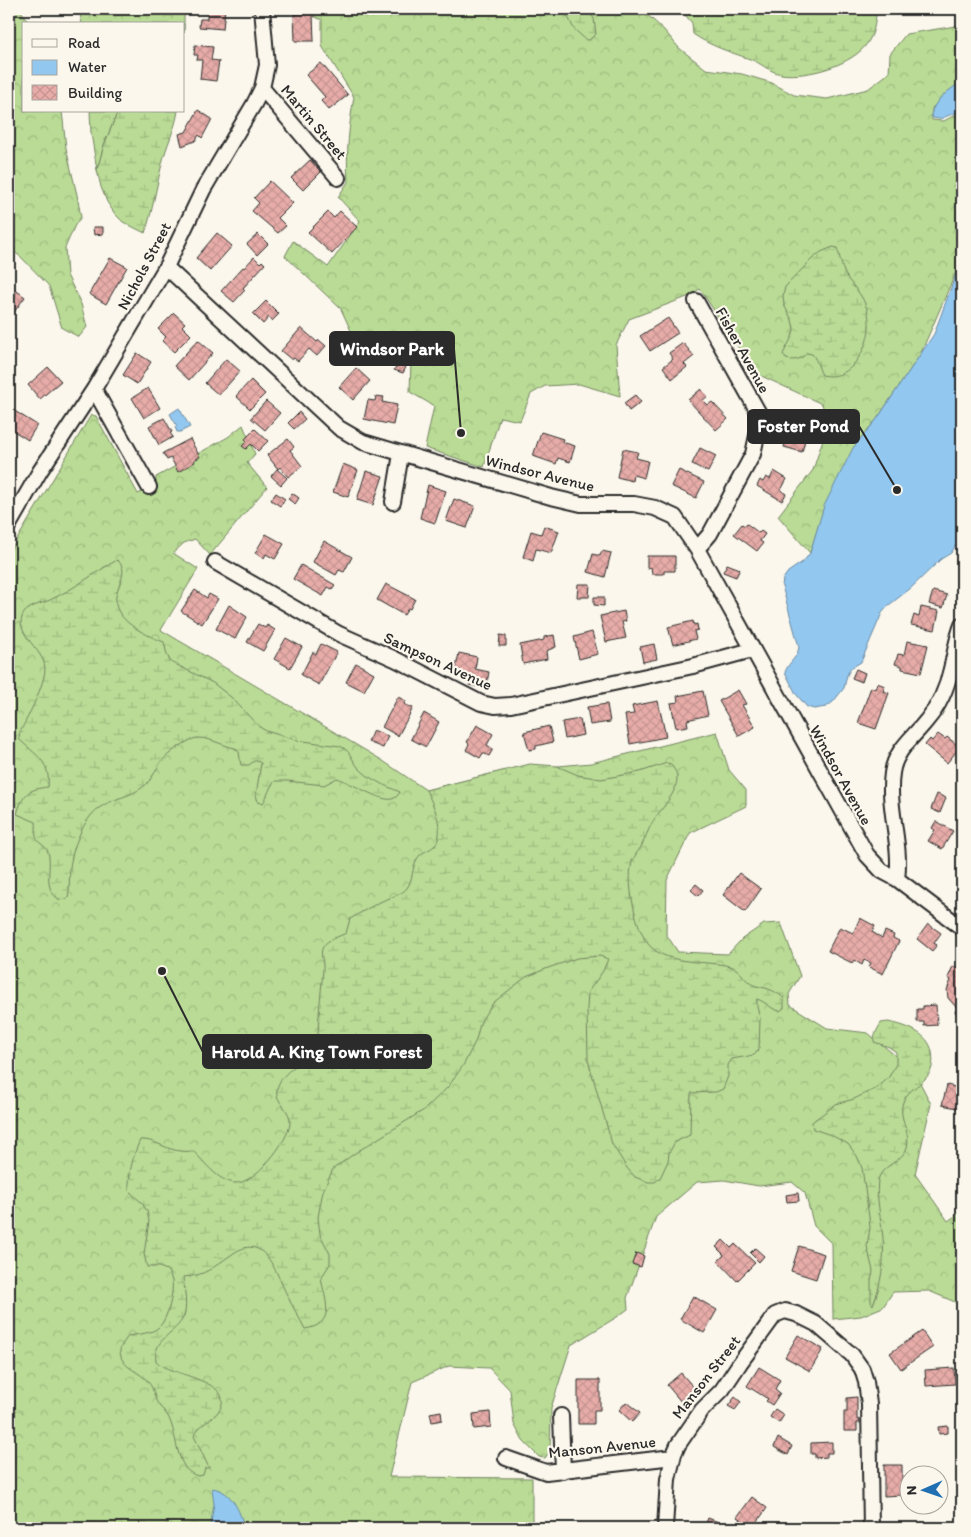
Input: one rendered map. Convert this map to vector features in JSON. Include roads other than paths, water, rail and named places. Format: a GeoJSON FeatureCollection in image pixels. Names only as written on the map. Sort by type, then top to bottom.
{"type":"FeatureCollection","features":[{"type":"Feature","properties":{"kind":"street","name":"Nichols Street"},"geometry":{"type":"LineString","coordinates":[[9,525],[40,471],[94,388],[166,267],[203,190],[262,88],[267,64],[262,9]]}},
{"type":"Feature","properties":{"kind":"street","name":"Martin Street"},"geometry":{"type":"LineString","coordinates":[[262,88],[338,178]]}},
{"type":"Feature","properties":{"kind":"street","name":"Windsor Avenue"},"geometry":{"type":"LineString","coordinates":[[166,267],[339,428],[363,442],[569,501],[595,505],[634,504],[655,508],[675,517],[697,549],[860,845],[880,869],[897,879],[962,928]]}},
{"type":"Feature","properties":{"kind":"street","name":"Fisher Avenue"},"geometry":{"type":"LineString","coordinates":[[696,301],[761,417],[753,454],[710,534],[697,549]]}},
{"type":"Feature","properties":{"kind":"street"},"geometry":{"type":"LineString","coordinates":[[94,388],[149,487]]}},
{"type":"Feature","properties":{"kind":"street"},"geometry":{"type":"LineString","coordinates":[[393,502],[401,454]]}},
{"type":"Feature","properties":{"kind":"street","name":"Sampson Avenue"},"geometry":{"type":"LineString","coordinates":[[215,562],[339,634],[395,659],[465,696],[481,703],[495,706],[511,705],[693,666],[752,650]]}},
{"type":"Feature","properties":{"kind":"street"},"geometry":{"type":"LineString","coordinates":[[897,879],[898,851],[891,814],[890,787],[892,771],[899,752],[908,739],[927,721],[946,689],[957,638],[962,625]]}},
{"type":"Feature","properties":{"kind":"street","name":"Manson Street"},"geometry":{"type":"LineString","coordinates":[[665,1528],[668,1479],[673,1456],[691,1424],[722,1390],[775,1315],[785,1311],[816,1324],[852,1354],[862,1369],[866,1382],[870,1418],[871,1528]]}},
{"type":"Feature","properties":{"kind":"street"},"geometry":{"type":"LineString","coordinates":[[561,1416],[563,1471]]}},
{"type":"Feature","properties":{"kind":"street","name":"Manson Avenue"},"geometry":{"type":"LineString","coordinates":[[506,1458],[546,1472],[673,1456]]}},
{"type":"Feature","properties":{"kind":"water"},"geometry":{"type":"Polygon","coordinates":[[[962,81],[962,110],[940,119],[933,118],[931,115],[935,104],[962,81]]]}},
{"type":"Feature","properties":{"kind":"water"},"geometry":{"type":"Polygon","coordinates":[[[962,258],[962,535],[951,553],[941,559],[882,613],[861,662],[851,668],[844,688],[833,702],[826,707],[814,709],[807,707],[796,694],[785,672],[797,654],[799,647],[782,586],[783,579],[788,572],[804,561],[810,553],[824,506],[853,448],[877,419],[934,334],[962,258]]]}},
{"type":"Feature","properties":{"kind":"water"},"geometry":{"type":"Polygon","coordinates":[[[179,408],[190,427],[177,432],[175,427],[177,426],[170,414],[179,408]]]}},
{"type":"Feature","properties":{"kind":"water"},"geometry":{"type":"Polygon","coordinates":[[[212,1488],[230,1497],[245,1528],[210,1528],[214,1504],[212,1488]]]}},
{"type":"Feature","properties":{"kind":"place","name":"Windsor Park"},"geometry":{"type":"Point","coordinates":[461,433]}},
{"type":"Feature","properties":{"kind":"place","name":"Foster Pond"},"geometry":{"type":"Point","coordinates":[897,490]}},
{"type":"Feature","properties":{"kind":"place","name":"Harold A. King Town Forest"},"geometry":{"type":"Point","coordinates":[162,971]}}]}
